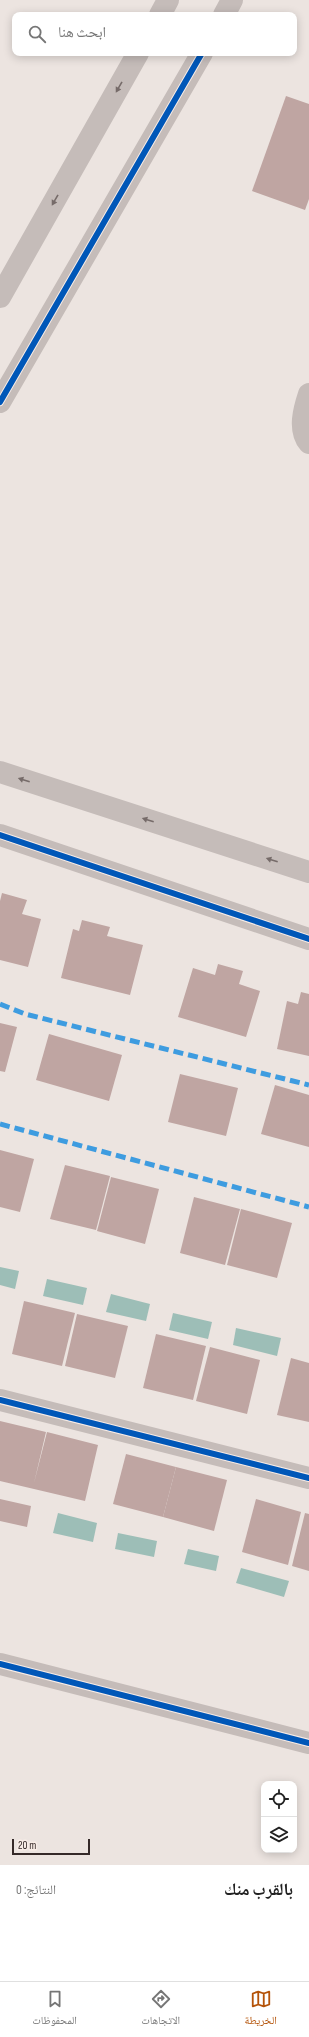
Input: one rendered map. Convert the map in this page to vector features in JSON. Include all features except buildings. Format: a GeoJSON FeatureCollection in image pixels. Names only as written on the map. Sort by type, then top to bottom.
{"type":"FeatureCollection","features":[{"type":"Feature","properties":{"kind":"street"},"geometry":{"type":"LineString","coordinates":[[162,12],[168,0]]}},
{"type":"Feature","properties":{"kind":"street"},"geometry":{"type":"LineString","coordinates":[[226,12],[232,0]]}},
{"type":"Feature","properties":{"kind":"street"},"geometry":{"type":"LineString","coordinates":[[0,297],[136,56]]}},
{"type":"Feature","properties":{"kind":"street"},"geometry":{"type":"LineString","coordinates":[[0,402],[200,56]]}},
{"type":"Feature","properties":{"kind":"street"},"geometry":{"type":"LineString","coordinates":[[309,394],[305,404],[302,428],[304,436],[309,443]]}},
{"type":"Feature","properties":{"kind":"street"},"geometry":{"type":"LineString","coordinates":[[0,772],[309,872]]}},
{"type":"Feature","properties":{"kind":"street"},"geometry":{"type":"LineString","coordinates":[[0,836],[309,939]]}},
{"type":"Feature","properties":{"kind":"street"},"geometry":{"type":"LineString","coordinates":[[0,1400],[309,1478]]}},
{"type":"Feature","properties":{"kind":"street"},"geometry":{"type":"LineString","coordinates":[[0,1664],[309,1743]]}},
{"type":"Feature","properties":{"kind":"water"},"geometry":{"type":"Polygon","coordinates":[[[0,1267],[19,1271],[15,1289],[0,1285],[0,1267]]]}},
{"type":"Feature","properties":{"kind":"water"},"geometry":{"type":"Polygon","coordinates":[[[47,1279],[87,1288],[83,1305],[43,1296],[47,1279]]]}},
{"type":"Feature","properties":{"kind":"water"},"geometry":{"type":"Polygon","coordinates":[[[111,1294],[150,1304],[146,1321],[106,1312],[111,1294]]]}},
{"type":"Feature","properties":{"kind":"water"},"geometry":{"type":"Polygon","coordinates":[[[173,1313],[212,1322],[208,1339],[169,1330],[173,1313]]]}},
{"type":"Feature","properties":{"kind":"water"},"geometry":{"type":"Polygon","coordinates":[[[236,1328],[281,1338],[277,1356],[233,1345],[236,1328]]]}},
{"type":"Feature","properties":{"kind":"water"},"geometry":{"type":"Polygon","coordinates":[[[58,1513],[97,1523],[93,1542],[53,1533],[58,1513]]]}},
{"type":"Feature","properties":{"kind":"water"},"geometry":{"type":"Polygon","coordinates":[[[118,1533],[157,1541],[154,1557],[115,1549],[118,1533]]]}},
{"type":"Feature","properties":{"kind":"water"},"geometry":{"type":"Polygon","coordinates":[[[188,1549],[219,1556],[216,1571],[184,1564],[188,1549]]]}},
{"type":"Feature","properties":{"kind":"water"},"geometry":{"type":"Polygon","coordinates":[[[241,1568],[289,1581],[284,1597],[236,1583],[241,1568]]]}},
{"type":"Feature","properties":{"kind":"marked path"},"geometry":{"type":"LineString","coordinates":[[0,1004],[25,1014],[309,1085]]}},
{"type":"Feature","properties":{"kind":"marked path"},"geometry":{"type":"LineString","coordinates":[[0,1124],[309,1207]]}},
{"type":"Feature","properties":{"kind":"cycle path"},"geometry":{"type":"LineString","coordinates":[[0,402],[200,56]]}},
{"type":"Feature","properties":{"kind":"cycle path"},"geometry":{"type":"LineString","coordinates":[[0,835],[309,939]]}},
{"type":"Feature","properties":{"kind":"cycle path"},"geometry":{"type":"LineString","coordinates":[[0,1400],[309,1478]]}},
{"type":"Feature","properties":{"kind":"cycle path"},"geometry":{"type":"LineString","coordinates":[[0,1664],[309,1743]]}}]}
